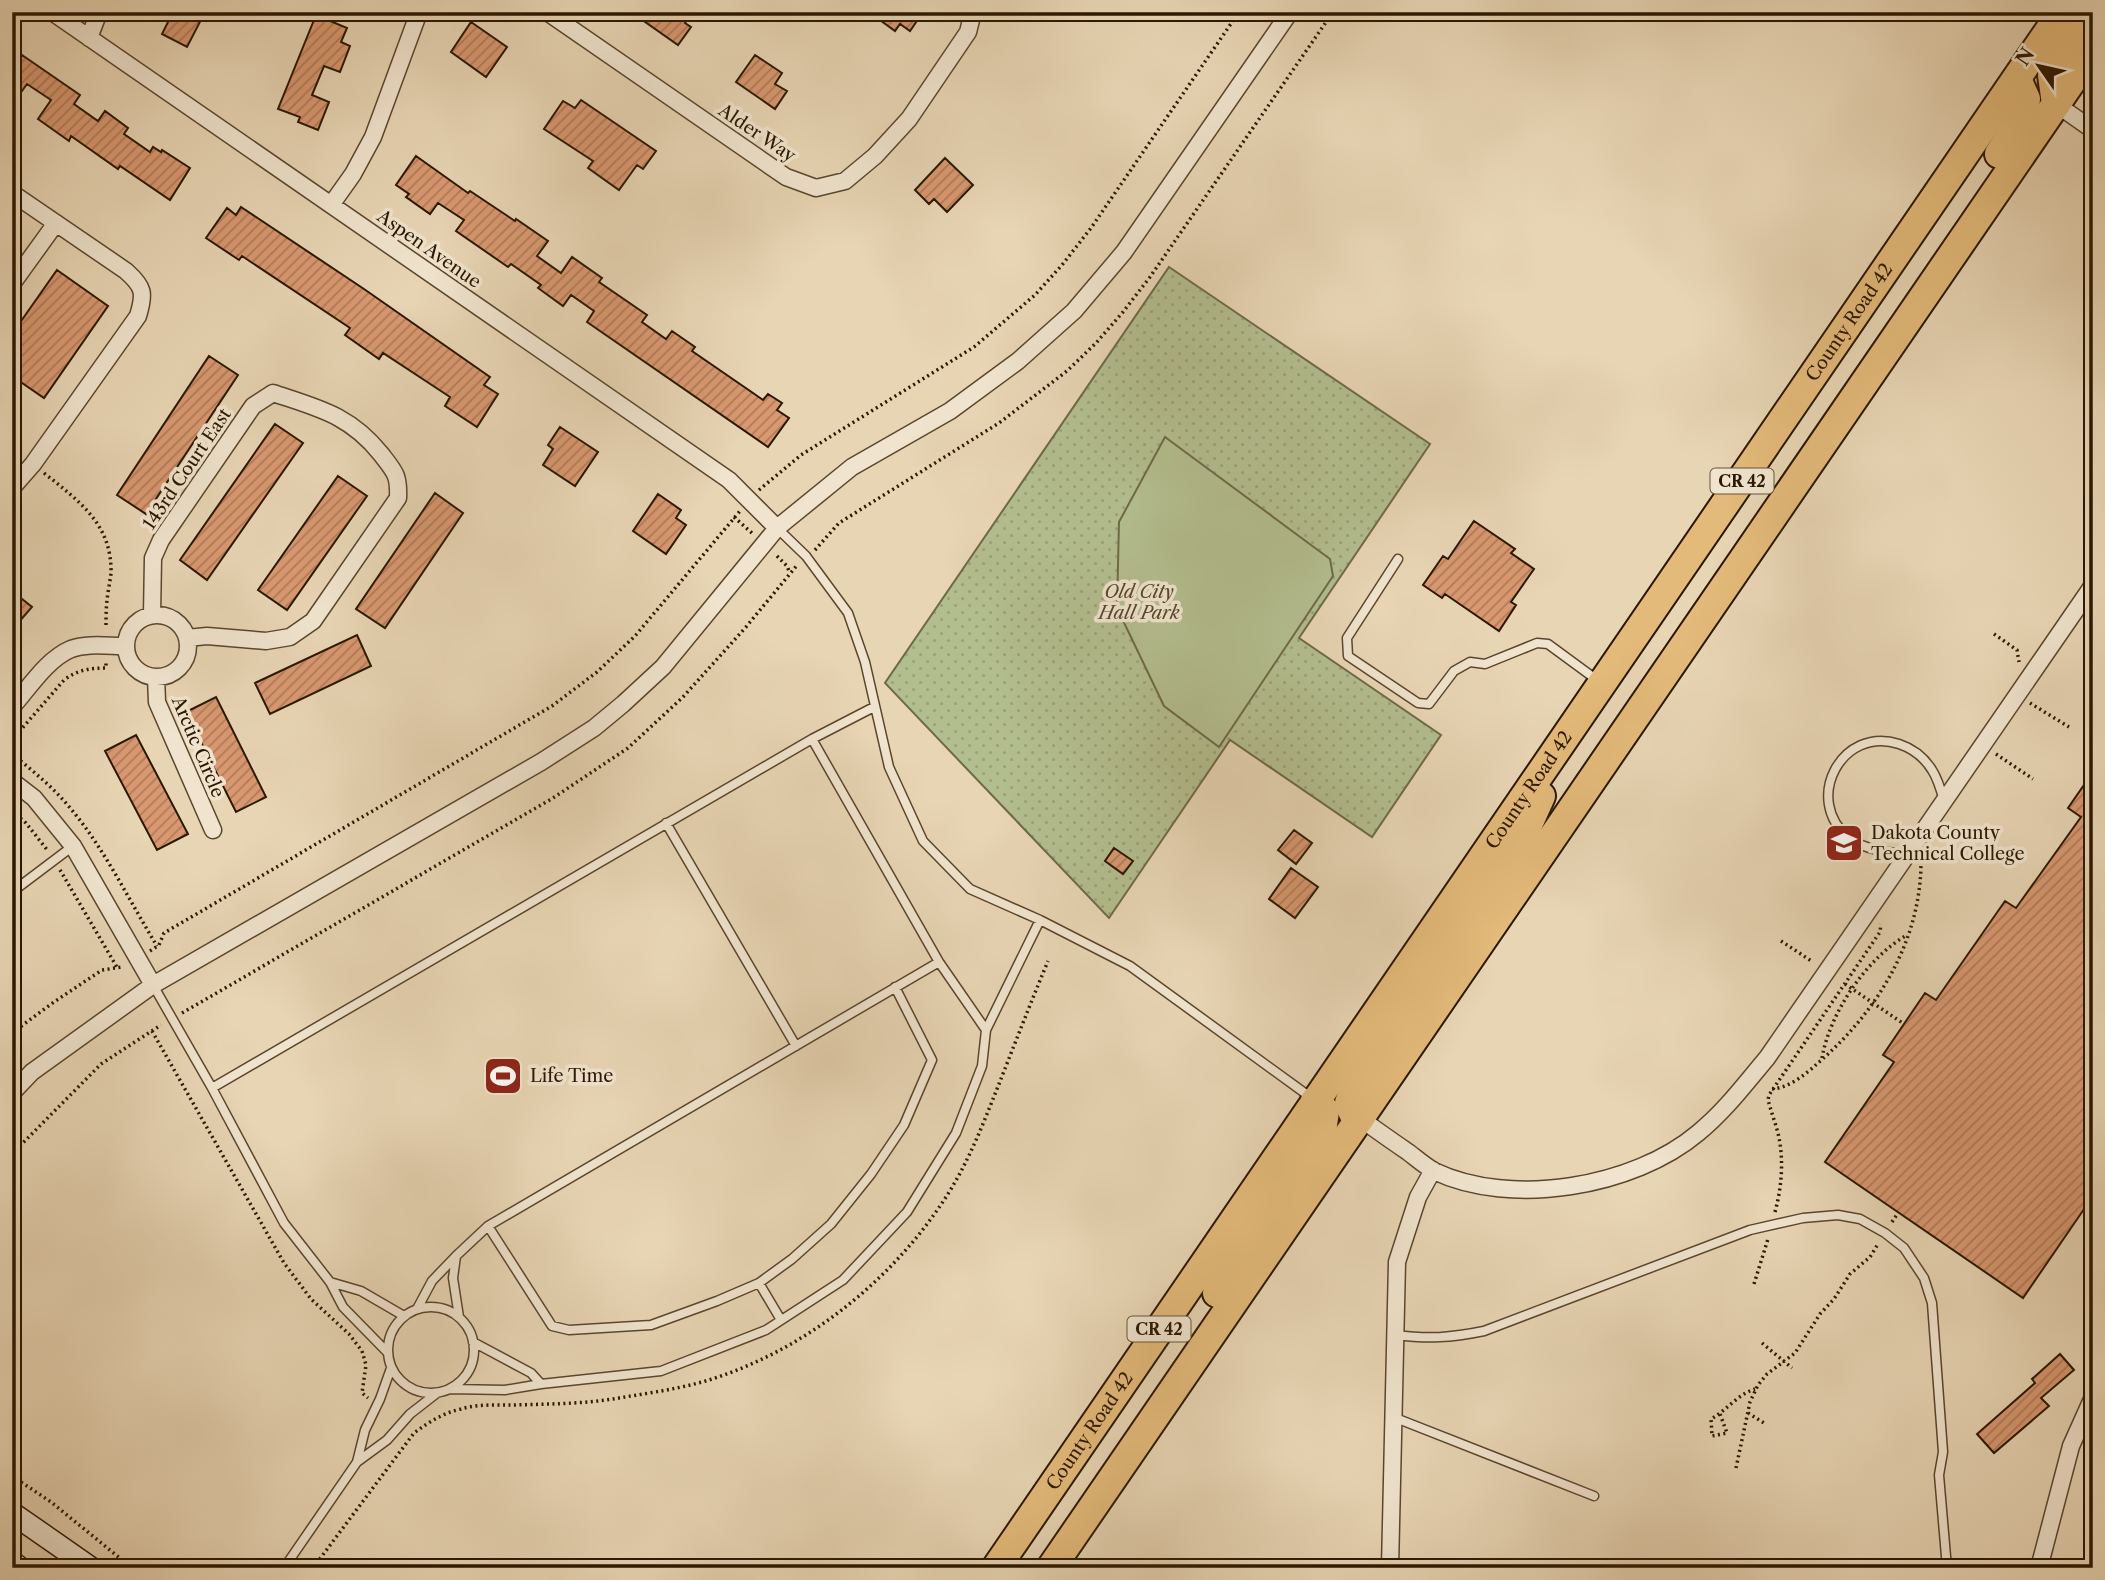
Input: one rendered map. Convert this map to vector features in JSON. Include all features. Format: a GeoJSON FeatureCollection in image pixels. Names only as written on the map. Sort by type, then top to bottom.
{"type":"FeatureCollection","features":[{"type":"Feature","properties":{"kind":"highway","name":"County Road 42"},"geometry":{"type":"LineString","coordinates":[[996,1568],[2062,12]]}},
{"type":"Feature","properties":{"kind":"highway"},"geometry":{"type":"LineString","coordinates":[[2056,104],[2052,75],[2057,62],[2092,12]]}},
{"type":"Feature","properties":{"kind":"highway","name":"CR 42"},"geometry":{"type":"LineString","coordinates":[[1051,1568],[2093,50]]}},
{"type":"Feature","properties":{"kind":"highway"},"geometry":{"type":"LineString","coordinates":[[1807,467],[1838,399],[1882,324],[1987,174],[2024,114],[2026,99],[2017,79]]}},
{"type":"Feature","properties":{"kind":"highway"},"geometry":{"type":"LineString","coordinates":[[1360,1118],[1353,1113],[1349,1103],[1355,1088],[1518,845],[1534,814],[1564,740]]}},
{"type":"Feature","properties":{"kind":"highway"},"geometry":{"type":"LineString","coordinates":[[1127,1457],[1148,1400],[1173,1358],[1322,1132],[1325,1111],[1315,1101]]}},
{"type":"Feature","properties":{"kind":"street","name":"Aspen Avenue"},"geometry":{"type":"LineString","coordinates":[[51,12],[729,480],[777,528]]}},
{"type":"Feature","properties":{"kind":"street"},"geometry":{"type":"LineString","coordinates":[[89,38],[99,12]]}},
{"type":"Feature","properties":{"kind":"street"},"geometry":{"type":"LineString","coordinates":[[331,205],[353,174],[373,137],[419,12]]}},
{"type":"Feature","properties":{"kind":"street","name":"Alder Way"},"geometry":{"type":"LineString","coordinates":[[547,12],[786,177],[816,188],[845,181],[875,156],[909,119],[968,32],[973,12]]}},
{"type":"Feature","properties":{"kind":"street"},"geometry":{"type":"LineString","coordinates":[[12,1093],[33,1072],[153,985],[541,762],[624,704],[663,667],[777,528],[852,467],[950,411],[979,390],[1018,361],[1074,311],[1124,252],[1290,12]]}},
{"type":"Feature","properties":{"kind":"street"},"geometry":{"type":"LineString","coordinates":[[2056,104],[2093,130]]}},
{"type":"Feature","properties":{"kind":"street"},"geometry":{"type":"LineString","coordinates":[[12,193],[126,271],[138,281],[144,296],[138,316],[33,464],[12,488]]}},
{"type":"Feature","properties":{"kind":"street"},"geometry":{"type":"LineString","coordinates":[[12,284],[56,223]]}},
{"type":"Feature","properties":{"kind":"street","name":"143rd Court East"},"geometry":{"type":"LineString","coordinates":[[152,615],[153,558],[161,540],[253,406],[273,393],[347,421],[369,439],[399,479],[398,498],[313,621],[290,637],[266,641],[207,636],[187,638]]}},
{"type":"Feature","properties":{"kind":"street"},"geometry":{"type":"LineString","coordinates":[[1360,1118],[1433,1170],[1472,1185],[1512,1190],[1538,1191],[1622,1174],[1658,1159],[1696,1135],[1722,1112],[1767,1058],[2093,585]]}},
{"type":"Feature","properties":{"kind":"street"},"geometry":{"type":"LineString","coordinates":[[152,615],[167,616],[174,620],[187,638],[188,647],[181,665],[174,671],[156,677],[141,673],[135,667],[130,661],[126,646],[133,626],[139,620],[152,615]]}},
{"type":"Feature","properties":{"kind":"street"},"geometry":{"type":"LineString","coordinates":[[12,707],[55,658],[73,648],[106,638],[126,646]]}},
{"type":"Feature","properties":{"kind":"street","name":"Arctic Circle"},"geometry":{"type":"LineString","coordinates":[[156,677],[157,702],[213,830]]}},
{"type":"Feature","properties":{"kind":"street"},"geometry":{"type":"LineString","coordinates":[[12,781],[34,798],[74,846],[153,985]]}},
{"type":"Feature","properties":{"kind":"street"},"geometry":{"type":"LineString","coordinates":[[1390,1568],[1397,1262],[1418,1197],[1433,1170]]}},
{"type":"Feature","properties":{"kind":"street"},"geometry":{"type":"LineString","coordinates":[[2039,1568],[2071,1446],[2093,1397]]}},
{"type":"Feature","properties":{"kind":"street"},"geometry":{"type":"LineString","coordinates":[[12,1513],[91,1568]]}},
{"type":"Feature","properties":{"kind":"street"},"geometry":{"type":"LineString","coordinates":[[12,1562],[20,1568]]}},
{"type":"Feature","properties":{"kind":"lane"},"geometry":{"type":"LineString","coordinates":[[777,528],[806,556],[848,613],[865,662],[889,768],[923,841],[970,889],[1040,919],[1130,966],[1315,1101]]}},
{"type":"Feature","properties":{"kind":"lane"},"geometry":{"type":"LineString","coordinates":[[1398,559],[1346,638],[1348,656],[1418,703],[1429,704],[1454,671],[1470,662],[1485,664],[1537,643],[1548,644],[1603,684]]}},
{"type":"Feature","properties":{"kind":"lane"},"geometry":{"type":"LineString","coordinates":[[212,1088],[812,739],[874,707]]}},
{"type":"Feature","properties":{"kind":"lane"},"geometry":{"type":"LineString","coordinates":[[812,739],[939,962],[986,1030]]}},
{"type":"Feature","properties":{"kind":"lane"},"geometry":{"type":"LineString","coordinates":[[1907,854],[1883,852],[1867,847],[1851,839],[1838,827],[1830,811],[1828,794],[1837,765],[1861,745],[1889,741],[1902,745],[1914,750],[1925,760],[1933,772],[1944,801]]}},
{"type":"Feature","properties":{"kind":"lane"},"geometry":{"type":"LineString","coordinates":[[666,824],[796,1046]]}},
{"type":"Feature","properties":{"kind":"lane"},"geometry":{"type":"LineString","coordinates":[[12,892],[74,846]]}},
{"type":"Feature","properties":{"kind":"lane"},"geometry":{"type":"LineString","coordinates":[[450,1389],[505,1390],[661,1371],[765,1330],[843,1280],[907,1212],[956,1133],[982,1066],[986,1030],[1040,919]]}},
{"type":"Feature","properties":{"kind":"lane"},"geometry":{"type":"LineString","coordinates":[[417,1309],[432,1281],[488,1226],[939,962]]}},
{"type":"Feature","properties":{"kind":"lane"},"geometry":{"type":"LineString","coordinates":[[153,985],[284,1223],[330,1282],[343,1307],[388,1353]]}},
{"type":"Feature","properties":{"kind":"lane"},"geometry":{"type":"LineString","coordinates":[[488,1226],[552,1326],[569,1330],[650,1325],[759,1283],[792,1259],[831,1224],[871,1174],[904,1125],[932,1060],[895,987]]}},
{"type":"Feature","properties":{"kind":"lane"},"geometry":{"type":"LineString","coordinates":[[1395,1335],[1431,1339],[1484,1331],[1750,1230],[1803,1218],[1838,1215],[1860,1219],[1885,1233],[1903,1248],[1924,1278],[1932,1303],[1943,1452],[1939,1475],[1947,1568]]}},
{"type":"Feature","properties":{"kind":"lane"},"geometry":{"type":"LineString","coordinates":[[456,1256],[453,1278],[459,1317]]}},
{"type":"Feature","properties":{"kind":"lane"},"geometry":{"type":"LineString","coordinates":[[330,1282],[361,1291],[404,1316]]}},
{"type":"Feature","properties":{"kind":"lane"},"geometry":{"type":"LineString","coordinates":[[759,1283],[781,1320]]}},
{"type":"Feature","properties":{"kind":"lane"},"geometry":{"type":"LineString","coordinates":[[284,1568],[357,1462],[387,1440],[410,1414],[437,1394],[461,1381],[470,1369],[474,1356],[473,1342],[468,1328],[459,1317],[432,1307],[417,1309],[394,1326],[388,1340],[391,1368],[398,1380],[409,1388],[437,1394]]}},
{"type":"Feature","properties":{"kind":"lane"},"geometry":{"type":"LineString","coordinates":[[473,1342],[531,1373],[541,1384]]}},
{"type":"Feature","properties":{"kind":"lane"},"geometry":{"type":"LineString","coordinates":[[357,1462],[365,1430],[391,1368]]}},
{"type":"Feature","properties":{"kind":"lane"},"geometry":{"type":"LineString","coordinates":[[1393,1417],[1594,1496]]}},
{"type":"Feature","properties":{"kind":"path"},"geometry":{"type":"LineString","coordinates":[[12,1033],[90,977],[103,970],[118,969],[138,958],[159,945],[164,933],[552,706],[597,672],[635,636],[750,500],[802,456],[974,347],[1035,295],[1091,228],[1239,12]]}},
{"type":"Feature","properties":{"kind":"path"},"geometry":{"type":"LineString","coordinates":[[12,740],[73,673],[106,667],[106,603],[111,576],[111,556],[103,532],[90,512],[33,464]]}},
{"type":"Feature","properties":{"kind":"path"},"geometry":{"type":"LineString","coordinates":[[2022,712],[2029,702]]}},
{"type":"Feature","properties":{"kind":"path"},"geometry":{"type":"LineString","coordinates":[[1994,752],[2033,779]]}},
{"type":"Feature","properties":{"kind":"path"},"geometry":{"type":"LineString","coordinates":[[12,811],[26,823],[53,859],[118,969]]}},
{"type":"Feature","properties":{"kind":"path"},"geometry":{"type":"LineString","coordinates":[[1772,1089],[1794,1081],[1822,1060],[1844,1039],[1873,1003],[1895,968],[1909,934],[1919,894],[1921,859],[1913,870]]}},
{"type":"Feature","properties":{"kind":"path"},"geometry":{"type":"LineString","coordinates":[[1754,1284],[1779,1199],[1782,1165],[1779,1140],[1768,1100],[1772,1089],[1880,932],[1881,919]]}},
{"type":"Feature","properties":{"kind":"path"},"geometry":{"type":"LineString","coordinates":[[1822,1060],[1830,1031],[1852,989],[1884,951],[1909,934]]}},
{"type":"Feature","properties":{"kind":"path"},"geometry":{"type":"LineString","coordinates":[[1858,993],[1904,1024]]}},
{"type":"Feature","properties":{"kind":"path"},"geometry":{"type":"LineString","coordinates":[[152,1031],[284,1263],[311,1299],[349,1334],[362,1350],[366,1365],[362,1393],[377,1405]]}},
{"type":"Feature","properties":{"kind":"path"},"geometry":{"type":"LineString","coordinates":[[1736,1468],[1755,1390],[1767,1374],[1801,1346],[1813,1323],[1850,1275],[1870,1257],[1898,1213]]}},
{"type":"Feature","properties":{"kind":"path"},"geometry":{"type":"LineString","coordinates":[[1762,1343],[1792,1368]]}},
{"type":"Feature","properties":{"kind":"path"},"geometry":{"type":"LineString","coordinates":[[1720,1414],[1727,1433],[1712,1436],[1711,1419],[1749,1391],[1755,1390]]}},
{"type":"Feature","properties":{"kind":"path"},"geometry":{"type":"LineString","coordinates":[[1748,1413],[1764,1423]]}},
{"type":"Feature","properties":{"kind":"path"},"geometry":{"type":"LineString","coordinates":[[402,1424],[414,1433]]}},
{"type":"Feature","properties":{"kind":"path"},"geometry":{"type":"LineString","coordinates":[[12,1476],[51,1502],[132,1568]]}},
{"type":"Feature","properties":{"kind":"green space","name":"Old City Hall Park"},"geometry":{"type":"Polygon","coordinates":[[[1169,267],[1430,444],[1299,638],[1441,735],[1372,837],[1230,740],[1109,918],[885,683],[1169,267]]]}},
{"type":"Feature","properties":{"kind":"green space"},"geometry":{"type":"Polygon","coordinates":[[[1165,437],[1330,559],[1333,576],[1219,747],[1164,706],[1117,608],[1119,522],[1165,437]]]}},
{"type":"Feature","properties":{"kind":"building"},"geometry":{"type":"Polygon","coordinates":[[[173,12],[205,12],[187,47],[162,34],[173,12]]]}},
{"type":"Feature","properties":{"kind":"building"},"geometry":{"type":"Polygon","coordinates":[[[631,12],[692,12],[685,23],[691,27],[678,45],[631,12]]]}},
{"type":"Feature","properties":{"kind":"building"},"geometry":{"type":"Polygon","coordinates":[[[869,12],[923,12],[910,31],[900,24],[895,31],[869,12]]]}},
{"type":"Feature","properties":{"kind":"building"},"geometry":{"type":"Polygon","coordinates":[[[316,15],[347,28],[341,42],[350,46],[340,72],[324,66],[312,95],[329,102],[318,130],[298,122],[300,117],[278,109],[316,15]]]}},
{"type":"Feature","properties":{"kind":"building"},"geometry":{"type":"Polygon","coordinates":[[[471,22],[507,47],[486,77],[451,52],[471,22]]]}},
{"type":"Feature","properties":{"kind":"building"},"geometry":{"type":"Polygon","coordinates":[[[22,55],[80,95],[74,104],[98,121],[105,111],[128,128],[124,134],[150,152],[153,147],[161,152],[162,150],[190,168],[170,200],[120,166],[118,169],[71,136],[69,141],[38,119],[51,100],[27,84],[12,105],[12,69],[22,55]]]}},
{"type":"Feature","properties":{"kind":"building"},"geometry":{"type":"Polygon","coordinates":[[[755,55],[782,73],[775,84],[787,91],[775,109],[736,82],[755,55]]]}},
{"type":"Feature","properties":{"kind":"building"},"geometry":{"type":"Polygon","coordinates":[[[581,100],[656,151],[643,169],[637,165],[619,190],[588,168],[593,161],[544,129],[563,101],[575,108],[581,100]]]}},
{"type":"Feature","properties":{"kind":"building"},"geometry":{"type":"Polygon","coordinates":[[[416,156],[468,193],[470,191],[548,241],[537,256],[561,273],[572,257],[602,278],[599,282],[647,315],[642,322],[666,339],[672,331],[695,347],[692,351],[763,400],[768,394],[782,403],[777,410],[789,418],[768,447],[587,322],[594,311],[571,295],[563,306],[538,288],[541,285],[511,264],[508,267],[456,231],[464,220],[438,203],[430,214],[406,197],[409,194],[396,185],[416,156]]]}},
{"type":"Feature","properties":{"kind":"building"},"geometry":{"type":"Polygon","coordinates":[[[945,158],[973,185],[947,212],[934,199],[929,204],[915,190],[945,158]]]}},
{"type":"Feature","properties":{"kind":"building"},"geometry":{"type":"Polygon","coordinates":[[[241,207],[490,377],[484,385],[498,394],[477,427],[445,406],[450,397],[383,353],[379,359],[345,335],[350,328],[242,256],[239,260],[206,238],[227,208],[236,215],[241,207]]]}},
{"type":"Feature","properties":{"kind":"building"},"geometry":{"type":"Polygon","coordinates":[[[57,270],[108,306],[44,398],[12,376],[12,334],[57,270]]]}},
{"type":"Feature","properties":{"kind":"building"},"geometry":{"type":"Polygon","coordinates":[[[209,356],[238,375],[146,514],[117,495],[209,356]]]}},
{"type":"Feature","properties":{"kind":"building"},"geometry":{"type":"Polygon","coordinates":[[[275,424],[303,443],[207,580],[180,560],[275,424]]]}},
{"type":"Feature","properties":{"kind":"building"},"geometry":{"type":"Polygon","coordinates":[[[560,427],[598,452],[575,486],[543,465],[553,449],[548,445],[560,427]]]}},
{"type":"Feature","properties":{"kind":"building"},"geometry":{"type":"Polygon","coordinates":[[[338,476],[367,496],[287,610],[258,590],[338,476]]]}},
{"type":"Feature","properties":{"kind":"building"},"geometry":{"type":"Polygon","coordinates":[[[435,493],[463,513],[385,628],[356,609],[435,493]]]}},
{"type":"Feature","properties":{"kind":"building"},"geometry":{"type":"Polygon","coordinates":[[[658,494],[681,510],[676,518],[686,525],[666,554],[633,531],[658,494]]]}},
{"type":"Feature","properties":{"kind":"building"},"geometry":{"type":"Polygon","coordinates":[[[1474,521],[1515,549],[1511,553],[1534,569],[1511,602],[1516,605],[1499,631],[1445,594],[1442,598],[1423,585],[1443,556],[1448,559],[1474,521]]]}},
{"type":"Feature","properties":{"kind":"building"},"geometry":{"type":"Polygon","coordinates":[[[12,591],[32,607],[12,630],[12,591]]]}},
{"type":"Feature","properties":{"kind":"building"},"geometry":{"type":"Polygon","coordinates":[[[357,635],[371,666],[270,714],[255,683],[357,635]]]}},
{"type":"Feature","properties":{"kind":"building"},"geometry":{"type":"Polygon","coordinates":[[[216,697],[266,797],[236,812],[186,712],[216,697]]]}},
{"type":"Feature","properties":{"kind":"building"},"geometry":{"type":"Polygon","coordinates":[[[136,735],[188,834],[157,850],[105,751],[136,735]]]}},
{"type":"Feature","properties":{"kind":"building","name":"Dakota County Technical College"},"geometry":{"type":"Polygon","coordinates":[[[2093,772],[2093,1196],[2023,1298],[1825,1162],[1894,1062],[1883,1055],[1925,993],[1936,1000],[2005,901],[2016,908],[2081,817],[2068,808],[2093,772]]]}},
{"type":"Feature","properties":{"kind":"building"},"geometry":{"type":"Polygon","coordinates":[[[1294,830],[1312,843],[1296,864],[1278,850],[1294,830]]]}},
{"type":"Feature","properties":{"kind":"building"},"geometry":{"type":"Polygon","coordinates":[[[1114,848],[1133,861],[1123,874],[1105,861],[1114,848]]]}},
{"type":"Feature","properties":{"kind":"building"},"geometry":{"type":"Polygon","coordinates":[[[1291,868],[1318,887],[1295,918],[1269,899],[1291,868]]]}},
{"type":"Feature","properties":{"kind":"building"},"geometry":{"type":"Polygon","coordinates":[[[2060,1354],[2074,1370],[2041,1398],[2049,1406],[1994,1453],[1977,1434],[2035,1383],[2032,1379],[2060,1354]]]}},
{"type":"Feature","properties":{"kind":"place","name":"Dakota County Technical College"},"geometry":{"type":"Point","coordinates":[1844,843]}},
{"type":"Feature","properties":{"kind":"place","name":"Life Time"},"geometry":{"type":"Point","coordinates":[503,1076]}}]}
